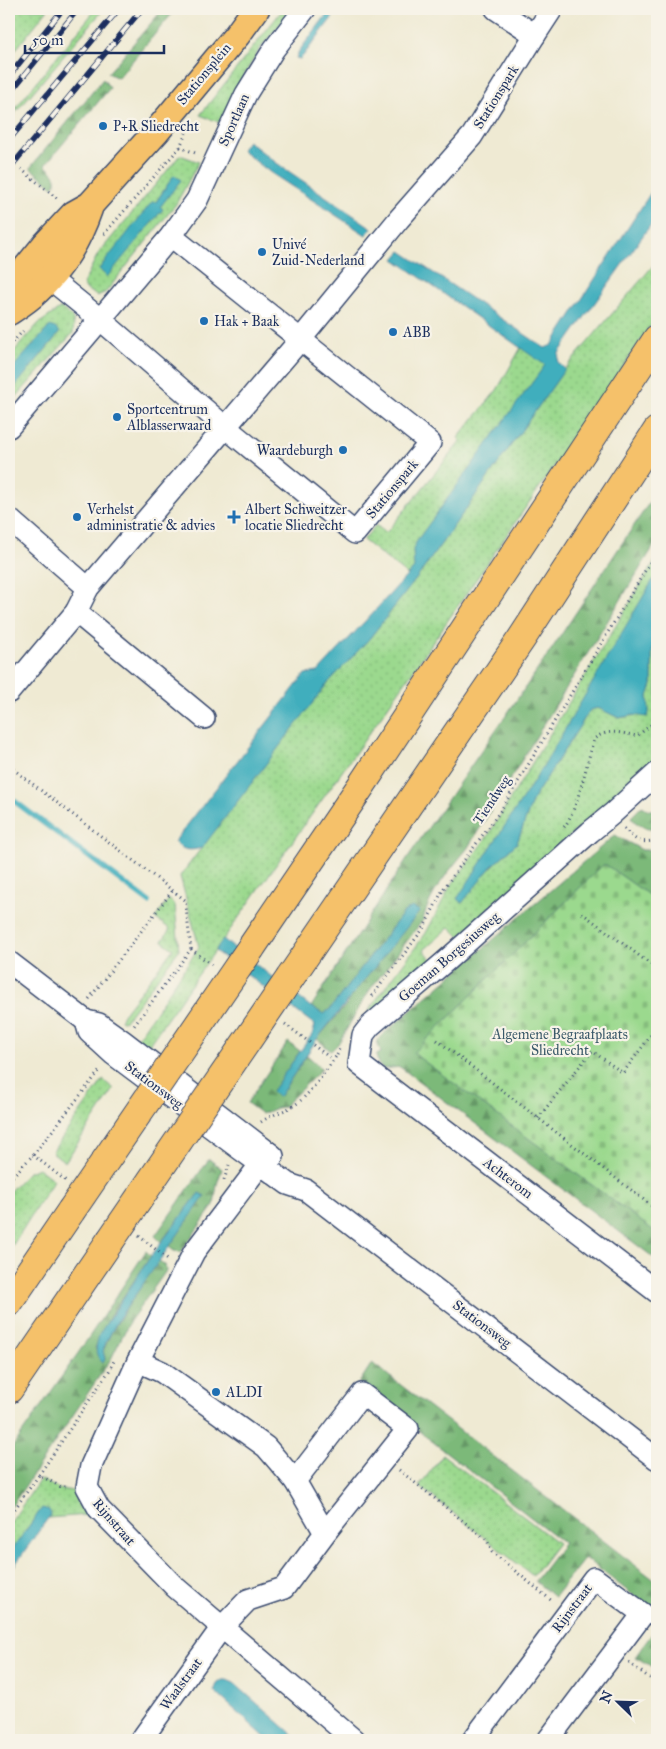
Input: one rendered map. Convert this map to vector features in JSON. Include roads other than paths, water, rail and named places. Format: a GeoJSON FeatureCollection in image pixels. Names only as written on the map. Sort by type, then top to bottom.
{"type":"FeatureCollection","features":[{"type":"Feature","properties":{"kind":"highway"},"geometry":{"type":"LineString","coordinates":[[9,1302],[361,786],[657,339]]}},
{"type":"Feature","properties":{"kind":"highway"},"geometry":{"type":"LineString","coordinates":[[9,1389],[522,638],[657,432]]}},
{"type":"Feature","properties":{"kind":"main road","name":"Stationsplein"},"geometry":{"type":"LineString","coordinates":[[9,289],[63,260],[77,238],[83,209],[157,131],[238,35],[256,9]]}},
{"type":"Feature","properties":{"kind":"main road","name":"Stationsplein"},"geometry":{"type":"LineString","coordinates":[[9,312],[38,291],[40,271]]}},
{"type":"Feature","properties":{"kind":"street","name":"Sportlaan"},"geometry":{"type":"LineString","coordinates":[[171,236],[198,200],[246,94],[274,49],[305,9]]}},
{"type":"Feature","properties":{"kind":"street"},"geometry":{"type":"LineString","coordinates":[[496,9],[535,35]]}},
{"type":"Feature","properties":{"kind":"street","name":"Stationspark"},"geometry":{"type":"LineString","coordinates":[[9,692],[76,612],[88,588],[472,136],[552,9]]}},
{"type":"Feature","properties":{"kind":"street"},"geometry":{"type":"LineString","coordinates":[[9,427],[171,236]]}},
{"type":"Feature","properties":{"kind":"street","name":"Stationspark"},"geometry":{"type":"LineString","coordinates":[[40,271],[355,533],[430,443],[171,236]]}},
{"type":"Feature","properties":{"kind":"street"},"geometry":{"type":"LineString","coordinates":[[9,519],[88,588]]}},
{"type":"Feature","properties":{"kind":"street"},"geometry":{"type":"LineString","coordinates":[[76,612],[204,718]]}},
{"type":"Feature","properties":{"kind":"street","name":"Goeman Borgesiusweg"},"geometry":{"type":"LineString","coordinates":[[359,1064],[363,1035],[370,1026],[454,954],[657,773]]}},
{"type":"Feature","properties":{"kind":"street","name":"Stationsweg"},"geometry":{"type":"LineString","coordinates":[[9,962],[82,1018],[89,1032],[118,1048],[265,1159],[296,1174],[306,1190],[657,1459]]}},
{"type":"Feature","properties":{"kind":"street","name":"Achterom"},"geometry":{"type":"LineString","coordinates":[[359,1064],[657,1292]]}},
{"type":"Feature","properties":{"kind":"street","name":"Rijnstraat"},"geometry":{"type":"LineString","coordinates":[[265,1159],[194,1252],[138,1361],[91,1466],[87,1487],[99,1509],[174,1587],[354,1740]]}},
{"type":"Feature","properties":{"kind":"street"},"geometry":{"type":"LineString","coordinates":[[138,1361],[162,1372],[266,1447],[295,1481],[325,1533]]}},
{"type":"Feature","properties":{"kind":"street"},"geometry":{"type":"LineString","coordinates":[[222,1627],[248,1600],[284,1588],[408,1429],[362,1394],[295,1481]]}},
{"type":"Feature","properties":{"kind":"street","name":"Rijnstraat"},"geometry":{"type":"LineString","coordinates":[[473,1740],[594,1578],[642,1614],[548,1740]]}},
{"type":"Feature","properties":{"kind":"street","name":"Waalstraat"},"geometry":{"type":"LineString","coordinates":[[141,1740],[222,1627]]}},
{"type":"Feature","properties":{"kind":"water"},"geometry":{"type":"Polygon","coordinates":[[[331,9],[339,9],[303,56],[300,59],[296,58],[299,51],[331,9]]]}},
{"type":"Feature","properties":{"kind":"water"},"geometry":{"type":"Polygon","coordinates":[[[248,141],[278,164],[372,228],[366,235],[271,173],[241,150],[248,141]]]}},
{"type":"Feature","properties":{"kind":"water"},"geometry":{"type":"Polygon","coordinates":[[[174,175],[181,180],[160,207],[163,209],[107,277],[99,269],[152,202],[156,202],[174,175]]]}},
{"type":"Feature","properties":{"kind":"water"},"geometry":{"type":"Polygon","coordinates":[[[657,183],[657,216],[559,353],[558,362],[565,369],[417,578],[369,639],[327,684],[202,848],[187,850],[177,845],[174,842],[305,674],[318,672],[414,568],[413,549],[418,539],[545,365],[394,259],[401,251],[545,348],[552,345],[657,183]]]}},
{"type":"Feature","properties":{"kind":"water"},"geometry":{"type":"Polygon","coordinates":[[[50,326],[60,332],[9,394],[9,372],[50,326]]]}},
{"type":"Feature","properties":{"kind":"water"},"geometry":{"type":"Polygon","coordinates":[[[657,573],[657,625],[654,632],[652,685],[648,696],[649,713],[647,717],[634,715],[619,718],[598,708],[590,710],[533,799],[517,843],[491,867],[462,903],[457,899],[538,775],[657,573]]]}},
{"type":"Feature","properties":{"kind":"water"},"geometry":{"type":"Polygon","coordinates":[[[412,907],[420,911],[317,1039],[279,1097],[276,1096],[272,1091],[313,1033],[315,1025],[215,951],[223,939],[311,1007],[324,1014],[330,1009],[404,912],[412,907]]]}},
{"type":"Feature","properties":{"kind":"water"},"geometry":{"type":"Polygon","coordinates":[[[199,1193],[205,1196],[119,1318],[106,1342],[103,1351],[105,1359],[103,1363],[97,1353],[100,1333],[151,1256],[199,1193]]]}},
{"type":"Feature","properties":{"kind":"water"},"geometry":{"type":"Polygon","coordinates":[[[42,1508],[49,1510],[51,1514],[9,1573],[9,1554],[42,1508]]]}},
{"type":"Feature","properties":{"kind":"water"},"geometry":{"type":"Polygon","coordinates":[[[222,1680],[234,1683],[299,1740],[268,1740],[214,1691],[217,1684],[222,1680]]]}},
{"type":"Feature","properties":{"kind":"waterway"},"geometry":{"type":"LineString","coordinates":[[9,797],[149,902]]}},
{"type":"Feature","properties":{"kind":"railway"},"geometry":{"type":"LineString","coordinates":[[9,76],[63,9]]}},
{"type":"Feature","properties":{"kind":"railway"},"geometry":{"type":"LineString","coordinates":[[9,94],[78,9]]}},
{"type":"Feature","properties":{"kind":"railway"},"geometry":{"type":"LineString","coordinates":[[9,140],[119,9]]}},
{"type":"Feature","properties":{"kind":"railway"},"geometry":{"type":"LineString","coordinates":[[9,169],[142,9]]}},
{"type":"Feature","properties":{"kind":"place","name":"P+R Sliedrecht"},"geometry":{"type":"Point","coordinates":[103,126]}},
{"type":"Feature","properties":{"kind":"place","name":"Univé Zuid-Nederland"},"geometry":{"type":"Point","coordinates":[262,252]}},
{"type":"Feature","properties":{"kind":"place","name":"Hak + Baak"},"geometry":{"type":"Point","coordinates":[204,321]}},
{"type":"Feature","properties":{"kind":"place","name":"ABB"},"geometry":{"type":"Point","coordinates":[393,332]}},
{"type":"Feature","properties":{"kind":"place","name":"Sportcentrum Alblasserwaard"},"geometry":{"type":"Point","coordinates":[117,417]}},
{"type":"Feature","properties":{"kind":"place","name":"Waardeburgh"},"geometry":{"type":"Point","coordinates":[343,450]}},
{"type":"Feature","properties":{"kind":"place","name":"Verhelst administratie & advies"},"geometry":{"type":"Point","coordinates":[77,517]}},
{"type":"Feature","properties":{"kind":"place","name":"Albert Schweitzer locatie Sliedrecht"},"geometry":{"type":"Point","coordinates":[234,517]}},
{"type":"Feature","properties":{"kind":"place","name":"ALDI"},"geometry":{"type":"Point","coordinates":[216,1392]}},
{"type":"Feature","properties":{"kind":"park label","name":"Algemene Begraafplaats Sliedrecht"},"geometry":{"type":"Point","coordinates":[560,1042]}}]}
